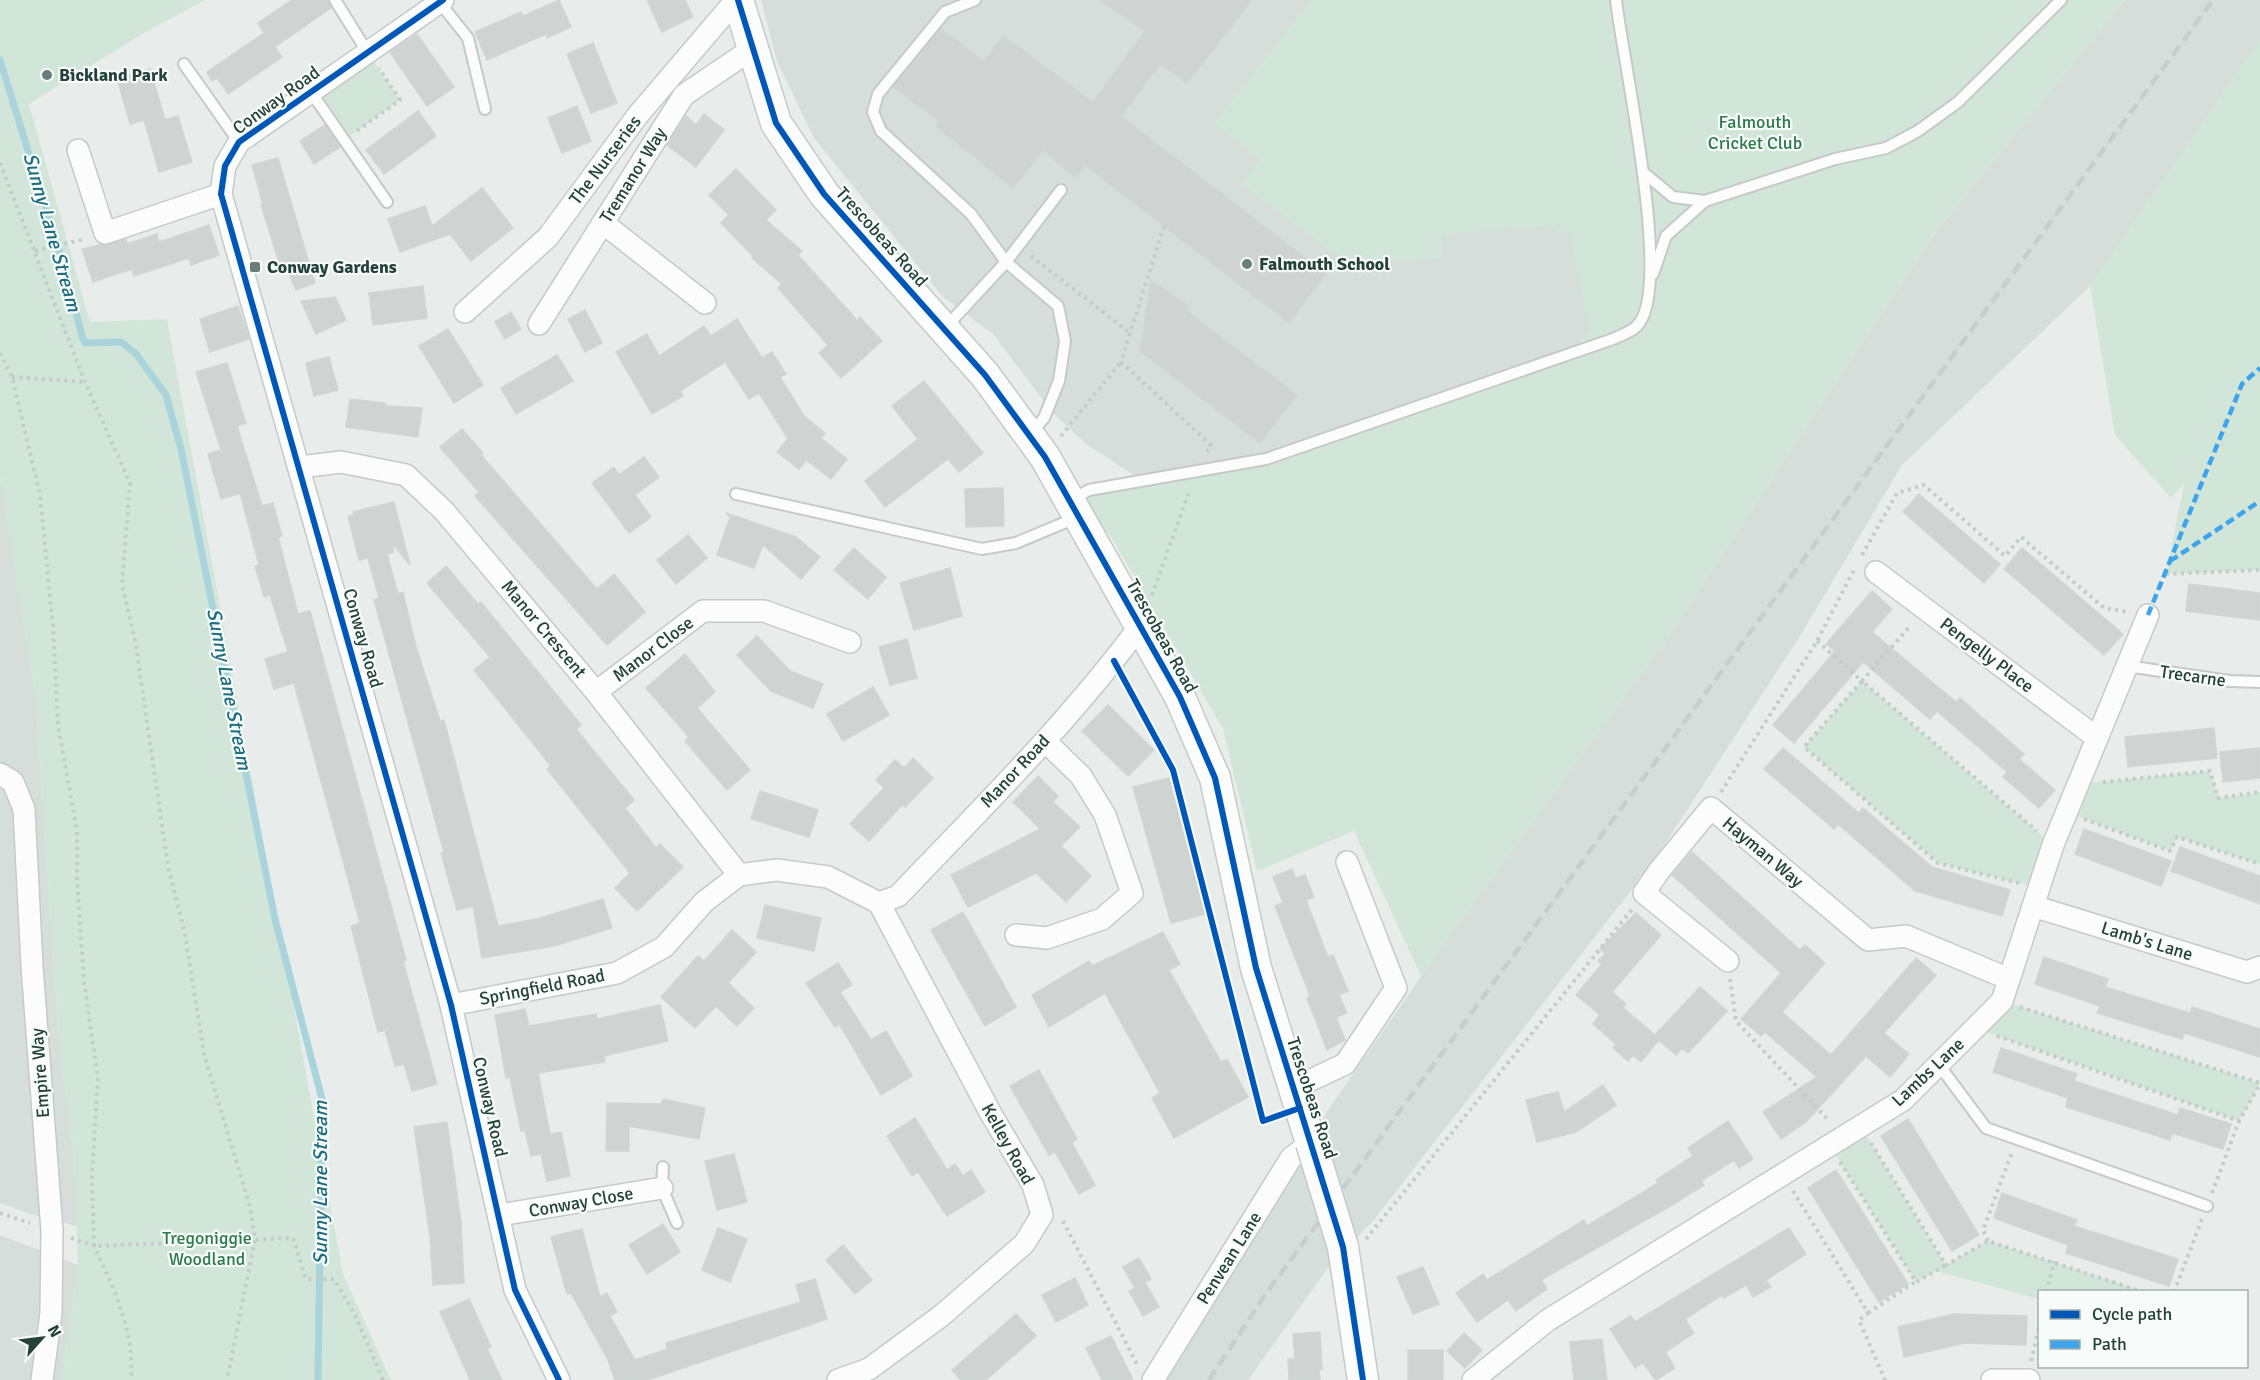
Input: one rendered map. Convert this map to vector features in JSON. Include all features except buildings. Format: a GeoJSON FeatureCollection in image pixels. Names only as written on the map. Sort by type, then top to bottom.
{"type":"FeatureCollection","features":[{"type":"Feature","properties":{"kind":"street","name":"Trescobeas Road"},"geometry":{"type":"LineString","coordinates":[[737,0],[776,123],[824,194],[985,375],[1037,447],[1075,509],[1180,697],[1215,778],[1256,968],[1344,1255],[1363,1380]]}},
{"type":"Feature","properties":{"kind":"street","name":"The Nurseries"},"geometry":{"type":"LineString","coordinates":[[465,312],[548,237],[638,116],[737,0]]}},
{"type":"Feature","properties":{"kind":"street","name":"Conway Road"},"geometry":{"type":"LineString","coordinates":[[441,1],[239,142],[225,166],[222,194],[451,1005],[515,1290],[559,1380]]}},
{"type":"Feature","properties":{"kind":"street","name":"Tremanor Way"},"geometry":{"type":"LineString","coordinates":[[539,324],[684,95],[752,50]]}},
{"type":"Feature","properties":{"kind":"street"},"geometry":{"type":"LineString","coordinates":[[78,150],[105,233],[222,194]]}},
{"type":"Feature","properties":{"kind":"street"},"geometry":{"type":"LineString","coordinates":[[603,223],[705,303]]}},
{"type":"Feature","properties":{"kind":"street","name":"Manor Crescent"},"geometry":{"type":"LineString","coordinates":[[300,467],[340,462],[406,475],[444,510],[596,692],[739,875]]}},
{"type":"Feature","properties":{"kind":"street","name":"Pengelly Place"},"geometry":{"type":"LineString","coordinates":[[1876,572],[2097,738]]}},
{"type":"Feature","properties":{"kind":"street","name":"Manor Close"},"geometry":{"type":"LineString","coordinates":[[596,692],[703,611],[764,611],[850,642]]}},
{"type":"Feature","properties":{"kind":"street","name":"Lambs Lane"},"geometry":{"type":"LineString","coordinates":[[1473,1380],[1548,1320],[1903,1100],[2002,1001],[2054,845],[2148,615]]}},
{"type":"Feature","properties":{"kind":"street","name":"Manor Road"},"geometry":{"type":"LineString","coordinates":[[879,903],[898,896],[1045,741],[1114,662],[1140,626]]}},
{"type":"Feature","properties":{"kind":"street"},"geometry":{"type":"LineString","coordinates":[[1016,935],[1047,938],[1102,920],[1132,893],[1105,815],[1081,776],[1045,741]]}},
{"type":"Feature","properties":{"kind":"street","name":"Empire Way"},"geometry":{"type":"LineString","coordinates":[[0,774],[12,782],[24,809],[32,966],[52,1231],[51,1313],[42,1380]]}},
{"type":"Feature","properties":{"kind":"street","name":"Hayman Way"},"geometry":{"type":"LineString","coordinates":[[1644,893],[1659,871],[1711,808],[1868,940],[1906,936],[2009,979]]}},
{"type":"Feature","properties":{"kind":"street"},"geometry":{"type":"LineString","coordinates":[[1294,1088],[1344,1064],[1396,988],[1347,862]]}},
{"type":"Feature","properties":{"kind":"street"},"geometry":{"type":"LineString","coordinates":[[739,875],[777,870],[828,877],[879,903]]}},
{"type":"Feature","properties":{"kind":"street","name":"Springfield Road"},"geometry":{"type":"LineString","coordinates":[[451,1005],[617,973],[664,947],[704,902],[739,875]]}},
{"type":"Feature","properties":{"kind":"street"},"geometry":{"type":"LineString","coordinates":[[1644,893],[1728,961]]}},
{"type":"Feature","properties":{"kind":"street","name":"Lamb's Lane"},"geometry":{"type":"LineString","coordinates":[[2036,897],[2247,972],[2260,967]]}},
{"type":"Feature","properties":{"kind":"street","name":"Kelley Road"},"geometry":{"type":"LineString","coordinates":[[879,903],[991,1114],[1033,1185],[1042,1215]]}},
{"type":"Feature","properties":{"kind":"street","name":"Penvean Lane"},"geometry":{"type":"LineString","coordinates":[[1146,1375],[1291,1158],[1311,1143]]}},
{"type":"Feature","properties":{"kind":"street","name":"Conway Close"},"geometry":{"type":"LineString","coordinates":[[500,1215],[662,1177]]}},
{"type":"Feature","properties":{"kind":"street"},"geometry":{"type":"LineString","coordinates":[[838,1380],[869,1369],[941,1316],[1024,1244],[1042,1215]]}},
{"type":"Feature","properties":{"kind":"street"},"geometry":{"type":"LineString","coordinates":[[1992,1380],[2028,1380]]}},
{"type":"Feature","properties":{"kind":"lane"},"geometry":{"type":"LineString","coordinates":[[335,0],[368,53]]}},
{"type":"Feature","properties":{"kind":"lane"},"geometry":{"type":"LineString","coordinates":[[975,0],[945,12],[878,94],[873,112],[881,131],[971,214],[1006,262],[1058,306],[1065,341],[1059,381],[1044,418],[1037,447]]}},
{"type":"Feature","properties":{"kind":"lane"},"geometry":{"type":"LineString","coordinates":[[1616,0],[1644,173],[1651,281]]}},
{"type":"Feature","properties":{"kind":"lane"},"geometry":{"type":"LineString","coordinates":[[736,494],[982,549],[1016,543],[1075,509],[1089,490],[1266,459],[1625,334],[1641,321],[1666,236],[1705,201],[1835,159],[1886,147],[1918,131],[1958,102],[2061,0]]}},
{"type":"Feature","properties":{"kind":"lane"},"geometry":{"type":"LineString","coordinates":[[441,1],[468,38],[485,109]]}},
{"type":"Feature","properties":{"kind":"lane"},"geometry":{"type":"LineString","coordinates":[[184,64],[239,142]]}},
{"type":"Feature","properties":{"kind":"lane"},"geometry":{"type":"LineString","coordinates":[[311,92],[387,202]]}},
{"type":"Feature","properties":{"kind":"lane"},"geometry":{"type":"LineString","coordinates":[[1644,173],[1673,197],[1705,201]]}},
{"type":"Feature","properties":{"kind":"lane"},"geometry":{"type":"LineString","coordinates":[[944,330],[1006,262],[1061,189]]}},
{"type":"Feature","properties":{"kind":"lane","name":"Trecarne"},"geometry":{"type":"LineString","coordinates":[[2126,666],[2230,681],[2260,682]]}},
{"type":"Feature","properties":{"kind":"lane"},"geometry":{"type":"LineString","coordinates":[[1939,1065],[1986,1128],[2207,1206]]}},
{"type":"Feature","properties":{"kind":"lane"},"geometry":{"type":"LineString","coordinates":[[662,1177],[677,1223]]}},
{"type":"Feature","properties":{"kind":"path"},"geometry":{"type":"LineString","coordinates":[[345,140],[400,100],[368,53]]}},
{"type":"Feature","properties":{"kind":"path"},"geometry":{"type":"LineString","coordinates":[[0,163],[85,382],[130,483],[122,584],[135,640],[168,866],[184,934],[204,1054],[250,1207],[255,1239],[227,1380]]}},
{"type":"Feature","properties":{"kind":"path"},"geometry":{"type":"LineString","coordinates":[[1037,447],[1121,362],[1164,226]]}},
{"type":"Feature","properties":{"kind":"path"},"geometry":{"type":"LineString","coordinates":[[35,251],[61,245]]}},
{"type":"Feature","properties":{"kind":"path"},"geometry":{"type":"LineString","coordinates":[[1018,246],[1130,333]]}},
{"type":"Feature","properties":{"kind":"path"},"geometry":{"type":"LineString","coordinates":[[0,353],[12,377],[40,495],[53,626],[58,726],[77,831],[77,880],[84,981],[98,1078],[92,1174],[94,1246],[124,1312],[132,1366],[131,1380]]}},
{"type":"Feature","properties":{"kind":"path"},"geometry":{"type":"LineString","coordinates":[[1121,362],[1211,445],[1196,472],[1140,626]]}},
{"type":"Feature","properties":{"kind":"path"},"geometry":{"type":"LineString","coordinates":[[12,377],[85,382]]}},
{"type":"Feature","properties":{"kind":"path"},"geometry":{"type":"LineString","coordinates":[[1711,808],[1816,641],[1898,493],[1924,485],[2005,556],[2021,537],[2104,608],[2148,615]]}},
{"type":"Feature","properties":{"kind":"path"},"geometry":{"type":"LineString","coordinates":[[2166,574],[2260,570]]}},
{"type":"Feature","properties":{"kind":"path"},"geometry":{"type":"LineString","coordinates":[[1926,609],[1804,747],[1938,863],[2036,897]]}},
{"type":"Feature","properties":{"kind":"path"},"geometry":{"type":"LineString","coordinates":[[1816,641],[2054,845]]}},
{"type":"Feature","properties":{"kind":"path"},"geometry":{"type":"LineString","coordinates":[[2078,784],[2210,771],[2218,798],[2260,792]]}},
{"type":"Feature","properties":{"kind":"path"},"geometry":{"type":"LineString","coordinates":[[2067,812],[2170,851],[2177,837],[2260,864]]}},
{"type":"Feature","properties":{"kind":"path"},"geometry":{"type":"LineString","coordinates":[[1344,1255],[1644,893]]}},
{"type":"Feature","properties":{"kind":"path"},"geometry":{"type":"LineString","coordinates":[[1728,961],[1736,1021],[1845,1137],[1946,1265]]}},
{"type":"Feature","properties":{"kind":"path"},"geometry":{"type":"LineString","coordinates":[[1975,1028],[2239,1121],[2260,1083],[2002,1001]]}},
{"type":"Feature","properties":{"kind":"path"},"geometry":{"type":"LineString","coordinates":[[1845,1137],[1916,1282]]}},
{"type":"Feature","properties":{"kind":"path"},"geometry":{"type":"LineString","coordinates":[[1988,1241],[1983,1230],[2017,1139]]}},
{"type":"Feature","properties":{"kind":"path"},"geometry":{"type":"LineString","coordinates":[[1784,1175],[1868,1313]]}},
{"type":"Feature","properties":{"kind":"path"},"geometry":{"type":"LineString","coordinates":[[0,1213],[94,1246],[293,1238],[306,1279],[334,1279],[355,1315],[384,1380]]}},
{"type":"Feature","properties":{"kind":"path"},"geometry":{"type":"LineString","coordinates":[[1042,1215],[1060,1216],[1146,1375]]}},
{"type":"Feature","properties":{"kind":"path"},"geometry":{"type":"LineString","coordinates":[[1885,1380],[1859,1320],[1916,1282],[1988,1241],[2137,1290]]}},
{"type":"Feature","properties":{"kind":"path"},"geometry":{"type":"LineString","coordinates":[[2047,1290],[2054,1261]]}},
{"type":"Feature","properties":{"kind":"path"},"geometry":{"type":"LineString","coordinates":[[2028,1380],[2038,1333]]}},
{"type":"Feature","properties":{"kind":"shaded area","name":"Falmouth School"},"geometry":{"type":"Polygon","coordinates":[[[761,0],[1558,0],[1571,231],[1590,330],[1577,346],[1281,450],[1135,476],[1086,444],[1052,412],[993,334],[943,297],[814,138],[777,61],[761,0]]]}},
{"type":"Feature","properties":{"kind":"shaded area"},"geometry":{"type":"Polygon","coordinates":[[[2125,0],[2260,0],[2260,40],[2090,286],[1902,465],[1798,639],[1654,861],[1373,1221],[1327,1269],[1248,1380],[1155,1380],[1293,1170],[1328,1110],[1545,799],[1663,645],[1936,232],[2125,0]]]}},
{"type":"Feature","properties":{"kind":"shaded area"},"geometry":{"type":"Polygon","coordinates":[[[0,481],[2,482],[36,700],[59,1039],[74,1156],[77,1226],[30,1214],[0,1203],[0,481]]]}},
{"type":"Feature","properties":{"kind":"shaded area"},"geometry":{"type":"Polygon","coordinates":[[[0,1235],[78,1265],[62,1380],[0,1380],[0,1235]]]}},
{"type":"Feature","properties":{"kind":"green space","name":"Tregoniggie Woodland"},"geometry":{"type":"Polygon","coordinates":[[[0,0],[205,0],[144,33],[29,104],[90,322],[167,319],[343,1274],[391,1380],[62,1380],[78,1265],[74,1156],[59,1039],[36,700],[0,475],[0,0]]]}},
{"type":"Feature","properties":{"kind":"green space","name":"Falmouth Cricket Club"},"geometry":{"type":"Polygon","coordinates":[[[1311,0],[2125,0],[1936,232],[1663,645],[1421,976],[1354,831],[1257,871],[1223,729],[1110,535],[1071,500],[1266,459],[1404,417],[1628,337],[1620,332],[1577,346],[1590,330],[1570,231],[1556,233],[1555,226],[1442,234],[1441,259],[1344,261],[1242,184],[1260,160],[1215,123],[1311,0]]]}},
{"type":"Feature","properties":{"kind":"green space"},"geometry":{"type":"Polygon","coordinates":[[[2260,40],[2260,570],[2166,574],[2184,484],[2171,498],[2115,435],[2090,286],[2260,40]]]}},
{"type":"Feature","properties":{"kind":"green space"},"geometry":{"type":"Polygon","coordinates":[[[373,60],[400,100],[350,136],[322,95],[373,60]]]}},
{"type":"Feature","properties":{"kind":"green space"},"geometry":{"type":"Polygon","coordinates":[[[1862,681],[2053,845],[2040,888],[1938,863],[1804,747],[1862,681]]]}},
{"type":"Feature","properties":{"kind":"green space"},"geometry":{"type":"Polygon","coordinates":[[[2210,771],[2219,798],[2260,792],[2260,864],[2177,837],[2170,851],[2067,812],[2078,784],[2210,771]]]}},
{"type":"Feature","properties":{"kind":"green space"},"geometry":{"type":"Polygon","coordinates":[[[2002,1001],[2260,1084],[2239,1121],[1975,1028],[2002,1001]]]}},
{"type":"Feature","properties":{"kind":"green space"},"geometry":{"type":"Polygon","coordinates":[[[1861,1127],[1946,1265],[1988,1241],[2140,1290],[2038,1290],[2038,1299],[1936,1271],[1916,1282],[1830,1146],[1861,1127]]]}},
{"type":"Feature","properties":{"kind":"waterway","name":"Sunny Lane Stream"},"geometry":{"type":"LineString","coordinates":[[0,60],[85,343],[121,342],[136,354],[166,395],[181,449],[275,919],[322,1099],[318,1380]]}},
{"type":"Feature","properties":{"kind":"railway"},"geometry":{"type":"LineString","coordinates":[[1209,1380],[1265,1295],[2213,0]]}},
{"type":"Feature","properties":{"kind":"marked path"},"geometry":{"type":"LineString","coordinates":[[2148,615],[2242,384],[2260,368]]}},
{"type":"Feature","properties":{"kind":"marked path"},"geometry":{"type":"LineString","coordinates":[[2170,561],[2260,501]]}},
{"type":"Feature","properties":{"kind":"cycle path"},"geometry":{"type":"LineString","coordinates":[[443,0],[239,142],[225,166],[221,194],[451,1005],[515,1290],[559,1380]]}},
{"type":"Feature","properties":{"kind":"cycle path"},"geometry":{"type":"LineString","coordinates":[[738,0],[776,123],[824,194],[985,375],[1045,457],[1180,697],[1215,778],[1256,968],[1343,1247],[1363,1380]]}},
{"type":"Feature","properties":{"kind":"cycle path"},"geometry":{"type":"LineString","coordinates":[[1114,661],[1173,770],[1263,1121],[1300,1108]]}},
{"type":"Feature","properties":{"kind":"place","name":"Bickland Park"},"geometry":{"type":"Point","coordinates":[47,75]}},
{"type":"Feature","properties":{"kind":"place","name":"Falmouth School"},"geometry":{"type":"Point","coordinates":[1247,264]}},
{"type":"Feature","properties":{"kind":"place","name":"Conway Gardens"},"geometry":{"type":"Point","coordinates":[255,267]}}]}
